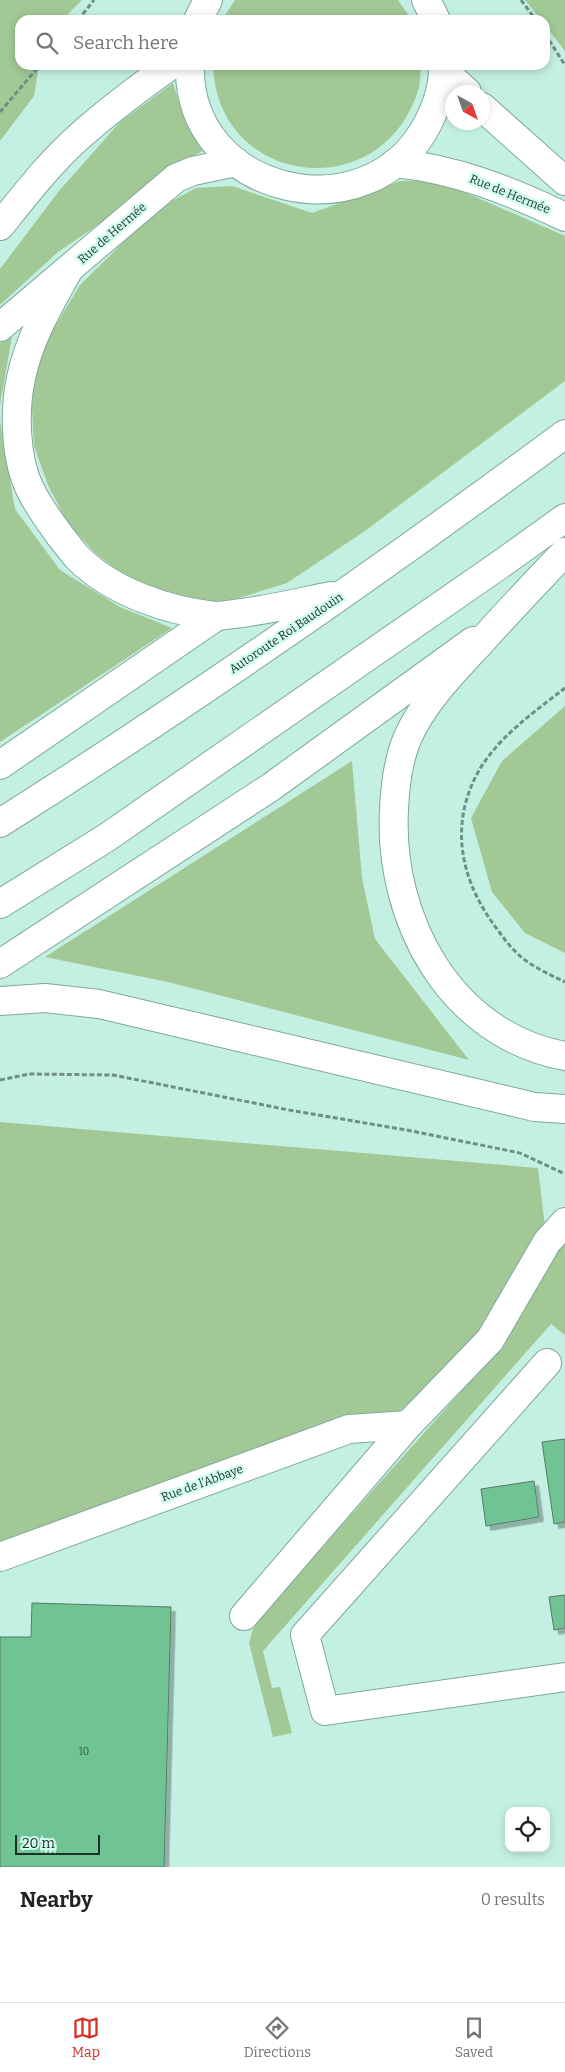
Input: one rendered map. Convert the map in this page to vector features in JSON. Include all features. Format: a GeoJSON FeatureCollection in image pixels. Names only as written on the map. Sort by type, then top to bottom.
{"type":"FeatureCollection","features":[{"type":"Feature","properties":{"kind":"main road"},"geometry":{"type":"LineString","coordinates":[[200,15],[208,0]]}},
{"type":"Feature","properties":{"kind":"main road"},"geometry":{"type":"LineString","coordinates":[[426,0],[434,15]]}},
{"type":"Feature","properties":{"kind":"main road"},"geometry":{"type":"LineString","coordinates":[[0,226],[42,175],[80,136],[122,101],[164,70]]}},
{"type":"Feature","properties":{"kind":"main road"},"geometry":{"type":"LineString","coordinates":[[191,70],[193,92],[199,112],[208,131],[221,148],[236,162],[265,180],[298,190],[333,190],[366,181],[395,163],[420,138],[436,106],[443,70]]}},
{"type":"Feature","properties":{"kind":"main road"},"geometry":{"type":"LineString","coordinates":[[445,70],[460,85]]}},
{"type":"Feature","properties":{"kind":"main road"},"geometry":{"type":"LineString","coordinates":[[490,114],[565,181]]}},
{"type":"Feature","properties":{"kind":"main road","name":"Rue de Hermée"},"geometry":{"type":"LineString","coordinates":[[0,327],[176,178],[193,171],[236,162]]}},
{"type":"Feature","properties":{"kind":"main road","name":"Rue de Hermée"},"geometry":{"type":"LineString","coordinates":[[395,163],[426,166],[457,173],[524,197],[565,217]]}},
{"type":"Feature","properties":{"kind":"main road"},"geometry":{"type":"LineString","coordinates":[[68,271],[44,312],[29,348],[20,379],[17,417],[19,453],[30,489],[53,526],[78,558],[109,582],[135,595],[170,607],[217,616],[265,610],[345,593]]}},
{"type":"Feature","properties":{"kind":"main road","name":"Autoroute Roi Baudouin"},"geometry":{"type":"LineString","coordinates":[[0,823],[97,762],[345,593],[565,434]]}},
{"type":"Feature","properties":{"kind":"main road"},"geometry":{"type":"LineString","coordinates":[[0,904],[106,838],[508,560],[565,518]]}},
{"type":"Feature","properties":{"kind":"main road"},"geometry":{"type":"LineString","coordinates":[[565,552],[498,623],[429,701],[407,740],[395,786],[393,828],[397,877],[404,906],[414,931],[444,980],[460,1000],[484,1022],[518,1042],[565,1056]]}},
{"type":"Feature","properties":{"kind":"main road"},"geometry":{"type":"LineString","coordinates":[[0,765],[217,616]]}},
{"type":"Feature","properties":{"kind":"main road"},"geometry":{"type":"LineString","coordinates":[[0,964],[271,787],[498,623]]}},
{"type":"Feature","properties":{"kind":"main road"},"geometry":{"type":"LineString","coordinates":[[0,1001],[45,998],[99,1004],[535,1107],[565,1109]]}},
{"type":"Feature","properties":{"kind":"main road"},"geometry":{"type":"LineString","coordinates":[[244,1616],[408,1425],[490,1340],[546,1242],[565,1222]]}},
{"type":"Feature","properties":{"kind":"main road"},"geometry":{"type":"LineString","coordinates":[[547,1363],[305,1634],[325,1710],[565,1677]]}},
{"type":"Feature","properties":{"kind":"main road","name":"Rue de l'Abbaye"},"geometry":{"type":"LineString","coordinates":[[0,1557],[349,1429],[408,1425]]}},
{"type":"Feature","properties":{"kind":"path"},"geometry":{"type":"LineString","coordinates":[[82,15],[94,0]]}},
{"type":"Feature","properties":{"kind":"path"},"geometry":{"type":"LineString","coordinates":[[521,0],[532,15]]}},
{"type":"Feature","properties":{"kind":"path"},"geometry":{"type":"LineString","coordinates":[[550,42],[565,65]]}},
{"type":"Feature","properties":{"kind":"path"},"geometry":{"type":"LineString","coordinates":[[0,112],[36,70]]}},
{"type":"Feature","properties":{"kind":"path"},"geometry":{"type":"LineString","coordinates":[[565,688],[524,720],[493,751],[476,775],[464,806],[462,838],[465,868],[474,893],[489,918],[510,947],[524,959],[565,982]]}},
{"type":"Feature","properties":{"kind":"path"},"geometry":{"type":"LineString","coordinates":[[0,1080],[29,1074],[113,1075],[520,1153],[565,1174]]}},
{"type":"Feature","properties":{"kind":"green space"},"geometry":{"type":"Polygon","coordinates":[[[0,0],[82,0],[67,15],[15,15],[15,70],[38,70],[34,96],[0,141],[0,0]]]}},
{"type":"Feature","properties":{"kind":"green space"},"geometry":{"type":"Polygon","coordinates":[[[235,0],[398,0],[408,15],[225,15],[235,0]]]}},
{"type":"Feature","properties":{"kind":"green space"},"geometry":{"type":"Polygon","coordinates":[[[525,0],[565,0],[565,51],[550,32],[550,15],[537,15],[525,0]]]}},
{"type":"Feature","properties":{"kind":"green space"},"geometry":{"type":"Polygon","coordinates":[[[214,70],[421,70],[418,91],[399,128],[371,153],[338,166],[303,167],[270,157],[242,137],[221,106],[214,70]]]}},
{"type":"Feature","properties":{"kind":"green space"},"geometry":{"type":"Polygon","coordinates":[[[173,83],[186,124],[203,151],[158,174],[105,220],[58,252],[0,305],[0,269],[59,191],[120,122],[173,83]]]}},
{"type":"Feature","properties":{"kind":"green space"},"geometry":{"type":"Polygon","coordinates":[[[437,180],[565,236],[565,381],[365,531],[287,583],[226,602],[170,598],[122,574],[94,552],[67,522],[48,485],[34,446],[31,391],[48,338],[80,285],[157,209],[196,188],[232,186],[312,213],[400,181],[437,180]]]}},
{"type":"Feature","properties":{"kind":"green space"},"geometry":{"type":"Polygon","coordinates":[[[13,331],[0,405],[0,343],[13,331]]]}},
{"type":"Feature","properties":{"kind":"green space"},"geometry":{"type":"Polygon","coordinates":[[[0,421],[15,509],[60,570],[120,607],[172,628],[0,742],[0,421]]]}},
{"type":"Feature","properties":{"kind":"green space"},"geometry":{"type":"Polygon","coordinates":[[[565,706],[565,953],[525,933],[492,892],[471,818],[502,761],[565,706]]]}},
{"type":"Feature","properties":{"kind":"green space"},"geometry":{"type":"Polygon","coordinates":[[[352,761],[362,878],[375,939],[469,1060],[168,982],[45,957],[352,761]]]}},
{"type":"Feature","properties":{"kind":"green space"},"geometry":{"type":"Polygon","coordinates":[[[0,1122],[538,1168],[545,1227],[484,1332],[385,1425],[0,1557],[0,1122]]]}},
{"type":"Feature","properties":{"kind":"green space"},"geometry":{"type":"Polygon","coordinates":[[[565,1241],[565,1335],[551,1324],[263,1651],[272,1688],[280,1687],[292,1733],[273,1737],[249,1643],[253,1629],[268,1608],[506,1341],[552,1256],[565,1241]]]}},
{"type":"Feature","properties":{"kind":"building"},"geometry":{"type":"Polygon","coordinates":[[[565,1439],[565,1522],[554,1524],[542,1442],[565,1439]]]}},
{"type":"Feature","properties":{"kind":"building"},"geometry":{"type":"Polygon","coordinates":[[[534,1481],[539,1517],[486,1526],[481,1489],[534,1481]]]}},
{"type":"Feature","properties":{"kind":"building"},"geometry":{"type":"Polygon","coordinates":[[[565,1595],[565,1628],[554,1630],[549,1597],[565,1595]]]}},
{"type":"Feature","properties":{"kind":"building"},"geometry":{"type":"Polygon","coordinates":[[[32,1603],[171,1607],[164,1867],[0,1867],[0,1637],[31,1637],[32,1603]]]}}]}
